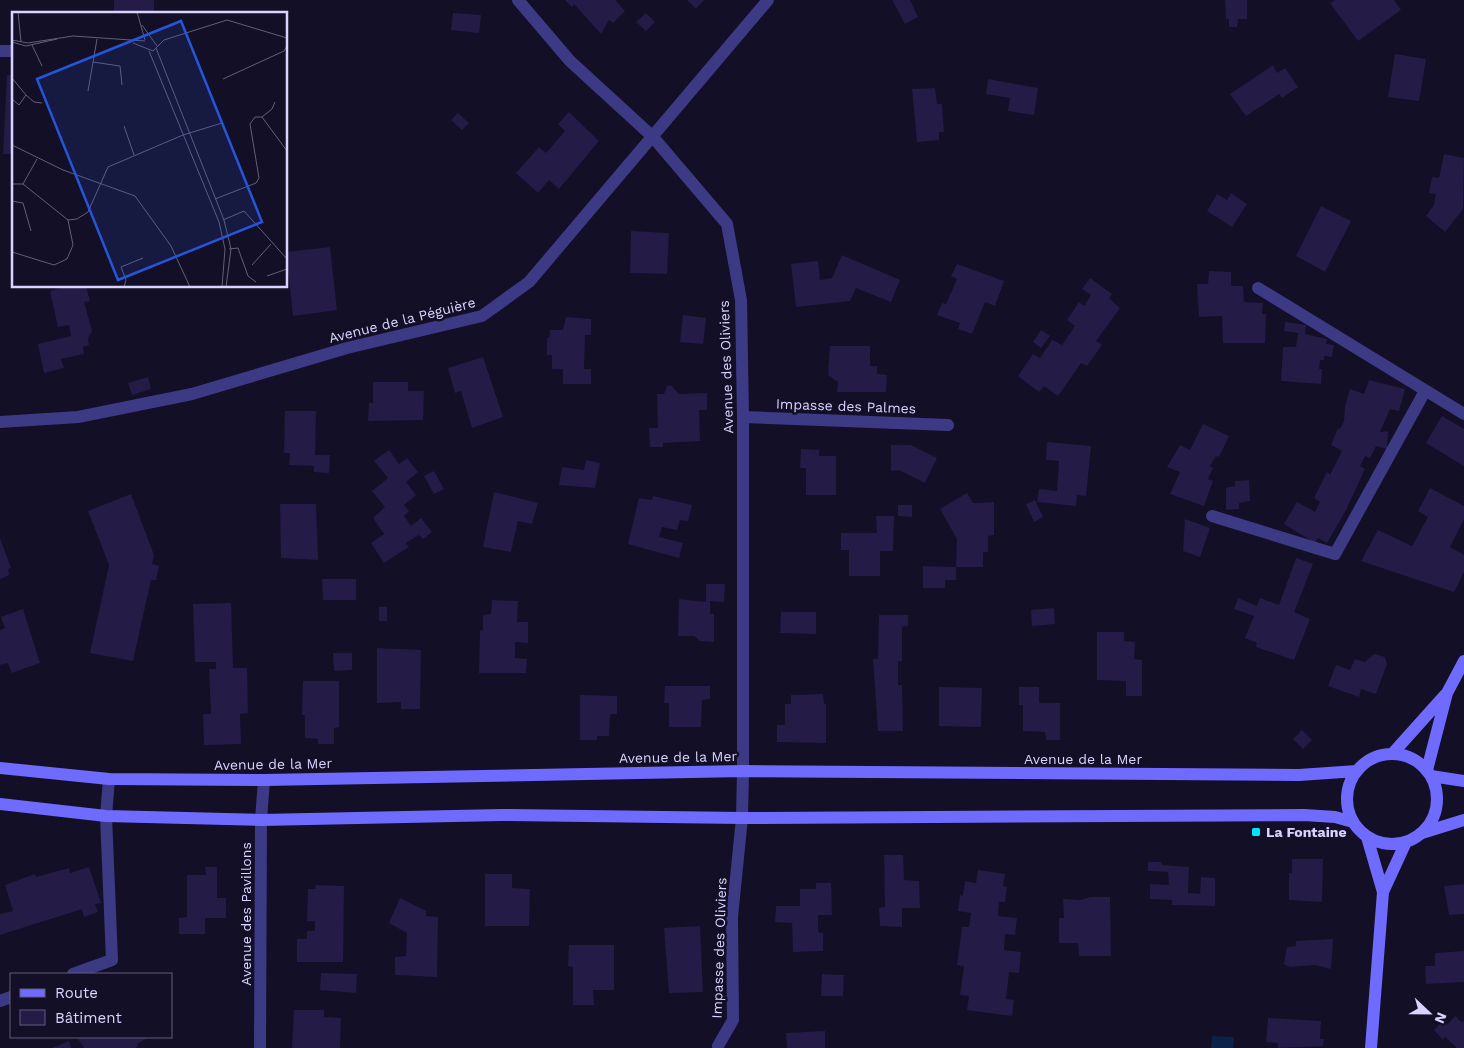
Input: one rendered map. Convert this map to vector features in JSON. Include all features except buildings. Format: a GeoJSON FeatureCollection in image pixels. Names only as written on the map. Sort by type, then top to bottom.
{"type":"FeatureCollection","features":[{"type":"Feature","properties":{"kind":"street","name":"Avenue des Oliviers"},"geometry":{"type":"LineString","coordinates":[[518,0],[570,61],[653,137],[727,224],[741,300],[744,417],[742,818]]}},
{"type":"Feature","properties":{"kind":"street","name":"Avenue de la Péguière"},"geometry":{"type":"LineString","coordinates":[[0,422],[78,418],[192,394],[347,348],[482,316],[529,282],[768,0]]}},
{"type":"Feature","properties":{"kind":"street"},"geometry":{"type":"LineString","coordinates":[[1258,288],[1464,414]]}},
{"type":"Feature","properties":{"kind":"street"},"geometry":{"type":"LineString","coordinates":[[1212,516],[1335,554],[1425,390]]}},
{"type":"Feature","properties":{"kind":"street","name":"Impasse des Palmes"},"geometry":{"type":"LineString","coordinates":[[744,417],[948,425]]}},
{"type":"Feature","properties":{"kind":"street"},"geometry":{"type":"LineString","coordinates":[[1393,753],[1447,693],[1464,661]]}},
{"type":"Feature","properties":{"kind":"street"},"geometry":{"type":"LineString","coordinates":[[1429,773],[1447,693]]}},
{"type":"Feature","properties":{"kind":"street"},"geometry":{"type":"LineString","coordinates":[[1422,833],[1431,821],[1437,806],[1435,785],[1429,773],[1412,758],[1393,753],[1379,755],[1367,761],[1357,770],[1350,782],[1346,796],[1352,822],[1367,837],[1386,844],[1406,842],[1422,833],[1464,820]]}},
{"type":"Feature","properties":{"kind":"street","name":"Avenue de la Mer"},"geometry":{"type":"LineString","coordinates":[[0,768],[109,779],[264,780],[743,771],[1299,775],[1357,770]]}},
{"type":"Feature","properties":{"kind":"street"},"geometry":{"type":"LineString","coordinates":[[1429,773],[1464,781]]}},
{"type":"Feature","properties":{"kind":"street"},"geometry":{"type":"LineString","coordinates":[[76,973],[112,960],[106,816],[109,779]]}},
{"type":"Feature","properties":{"kind":"street","name":"Avenue des Pavillons"},"geometry":{"type":"LineString","coordinates":[[260,1048],[261,820],[264,780]]}},
{"type":"Feature","properties":{"kind":"street"},"geometry":{"type":"LineString","coordinates":[[0,804],[106,816],[261,820],[502,815],[742,818],[1304,815],[1335,817],[1352,822]]}},
{"type":"Feature","properties":{"kind":"street","name":"Impasse des Oliviers"},"geometry":{"type":"LineString","coordinates":[[718,1046],[733,1020],[732,917],[742,818]]}},
{"type":"Feature","properties":{"kind":"street"},"geometry":{"type":"LineString","coordinates":[[1367,837],[1383,892]]}},
{"type":"Feature","properties":{"kind":"street"},"geometry":{"type":"LineString","coordinates":[[1371,1048],[1383,892],[1406,842]]}},
{"type":"Feature","properties":{"kind":"water"},"geometry":{"type":"Polygon","coordinates":[[[1212,1036],[1234,1037],[1233,1048],[1211,1048],[1212,1036]]]}},
{"type":"Feature","properties":{"kind":"place","name":"La Fontaine"},"geometry":{"type":"Point","coordinates":[1256,832]}}]}
